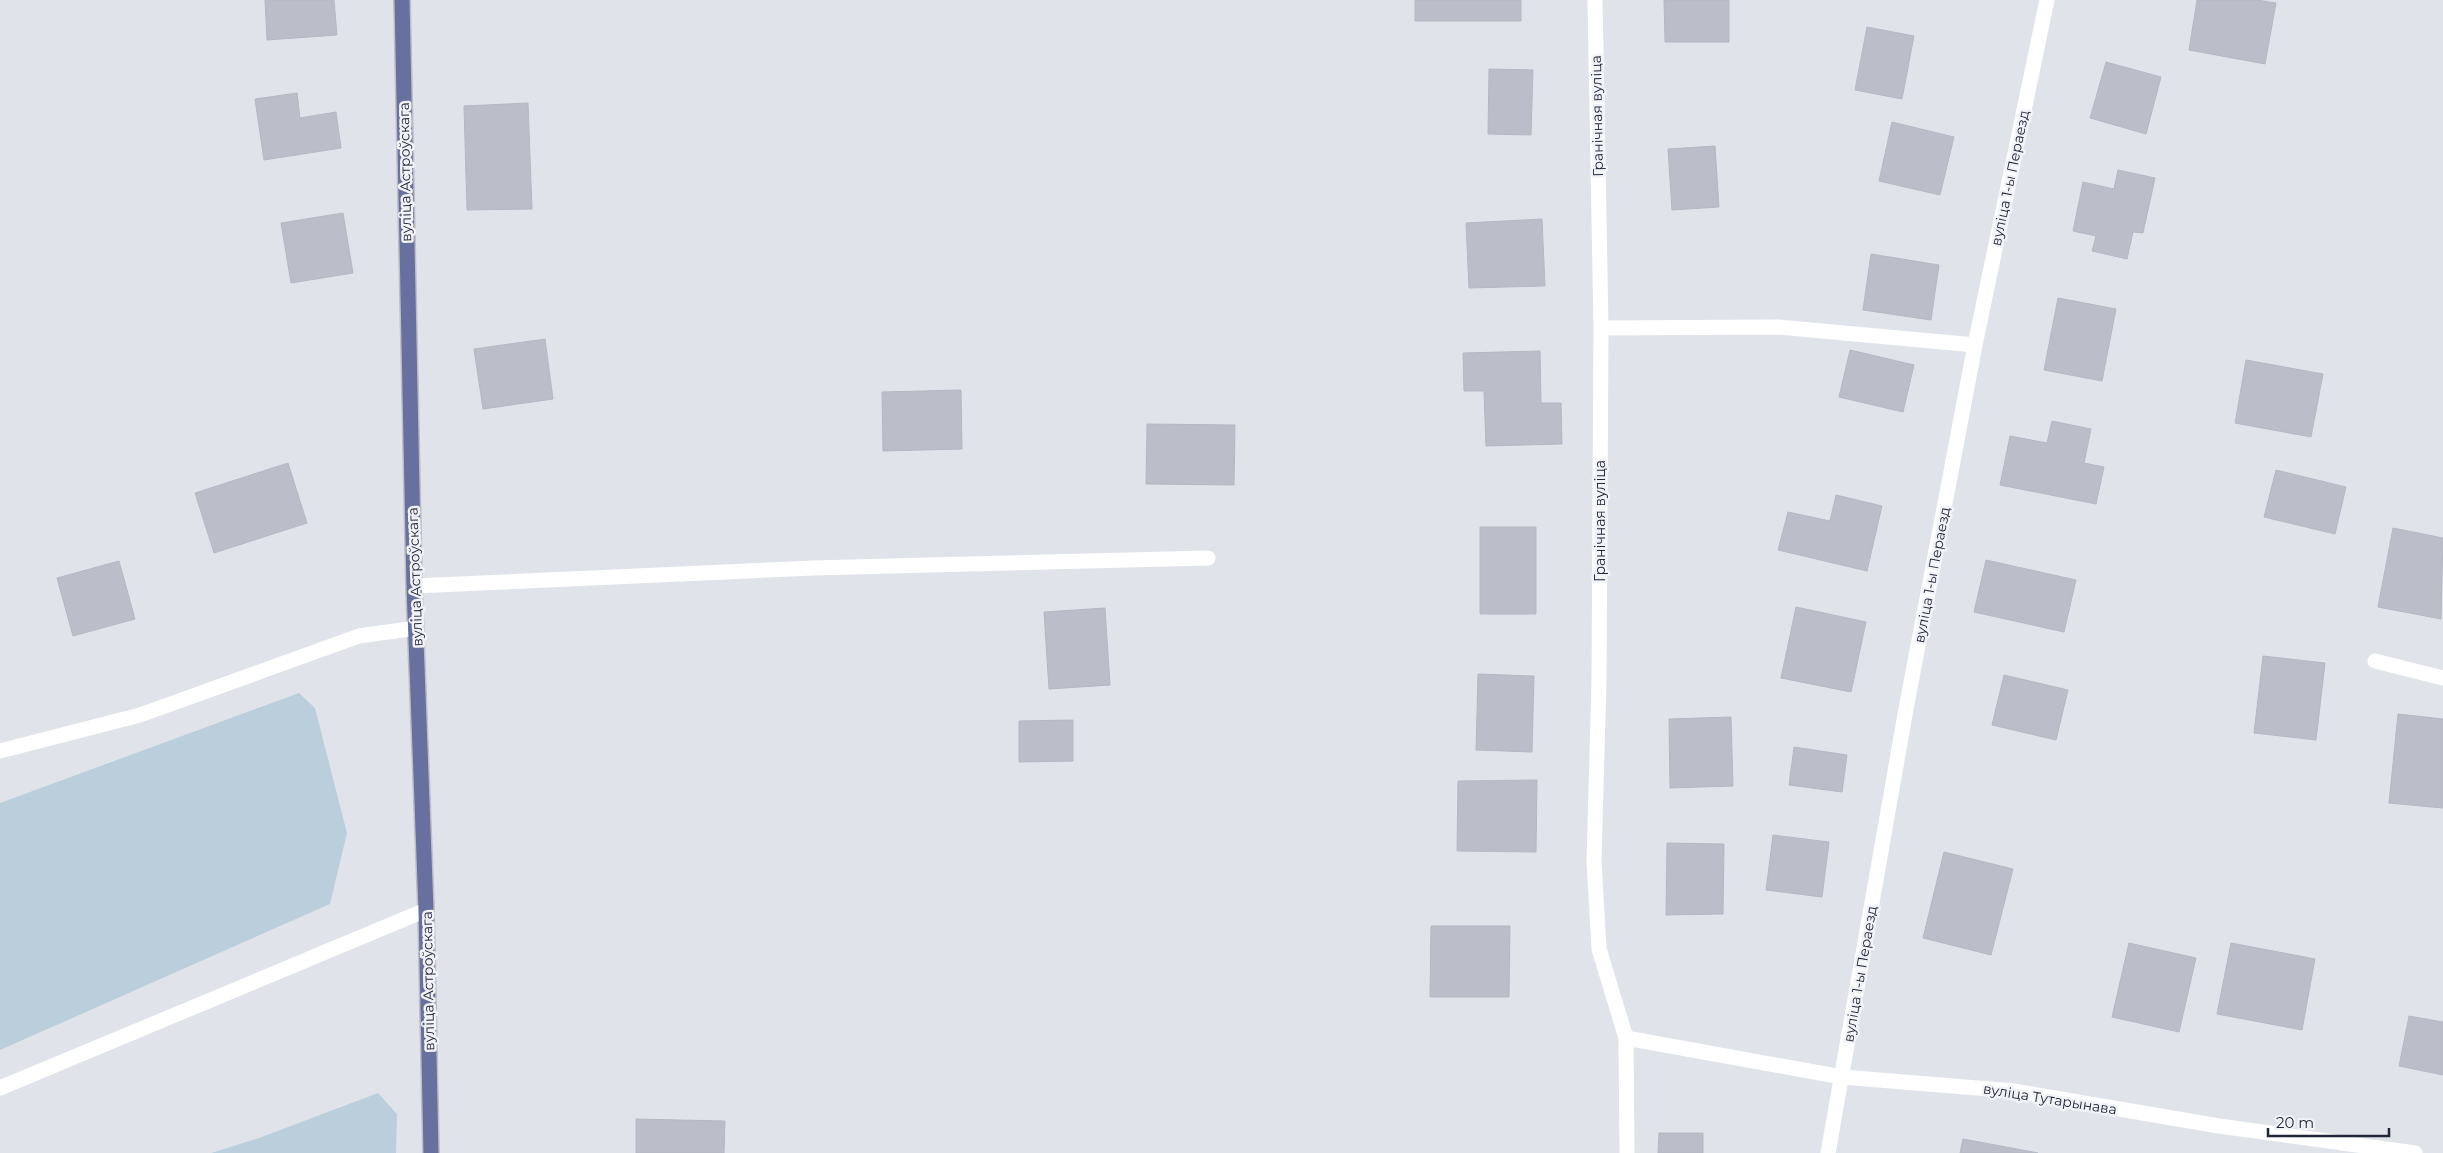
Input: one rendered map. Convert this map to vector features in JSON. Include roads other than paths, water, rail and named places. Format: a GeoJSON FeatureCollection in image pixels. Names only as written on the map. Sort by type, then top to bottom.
{"type":"FeatureCollection","features":[{"type":"Feature","properties":{"kind":"main road","name":"вуліца Астроўскага"},"geometry":{"type":"LineString","coordinates":[[402,0],[414,586],[426,910],[431,1153]]}},
{"type":"Feature","properties":{"kind":"street","name":"Гранічная вуліца"},"geometry":{"type":"LineString","coordinates":[[1595,0],[1601,328],[1599,681],[1594,861],[1599,949],[1626,1038],[1627,1153]]}},
{"type":"Feature","properties":{"kind":"street","name":"вуліца 1-ы Пераезд"},"geometry":{"type":"LineString","coordinates":[[1828,1153],[1906,709],[1975,346],[2047,0]]}},
{"type":"Feature","properties":{"kind":"street"},"geometry":{"type":"LineString","coordinates":[[1601,328],[1778,327],[1975,346]]}},
{"type":"Feature","properties":{"kind":"street"},"geometry":{"type":"LineString","coordinates":[[414,586],[813,568],[1208,558]]}},
{"type":"Feature","properties":{"kind":"street"},"geometry":{"type":"LineString","coordinates":[[0,751],[140,714],[359,636],[416,628]]}},
{"type":"Feature","properties":{"kind":"street"},"geometry":{"type":"LineString","coordinates":[[2375,661],[2443,678]]}},
{"type":"Feature","properties":{"kind":"street"},"geometry":{"type":"LineString","coordinates":[[0,1088],[426,910]]}},
{"type":"Feature","properties":{"kind":"street","name":"вуліца Тутарынава"},"geometry":{"type":"LineString","coordinates":[[1626,1038],[1842,1077],[2014,1091],[2219,1126],[2416,1153]]}}]}
